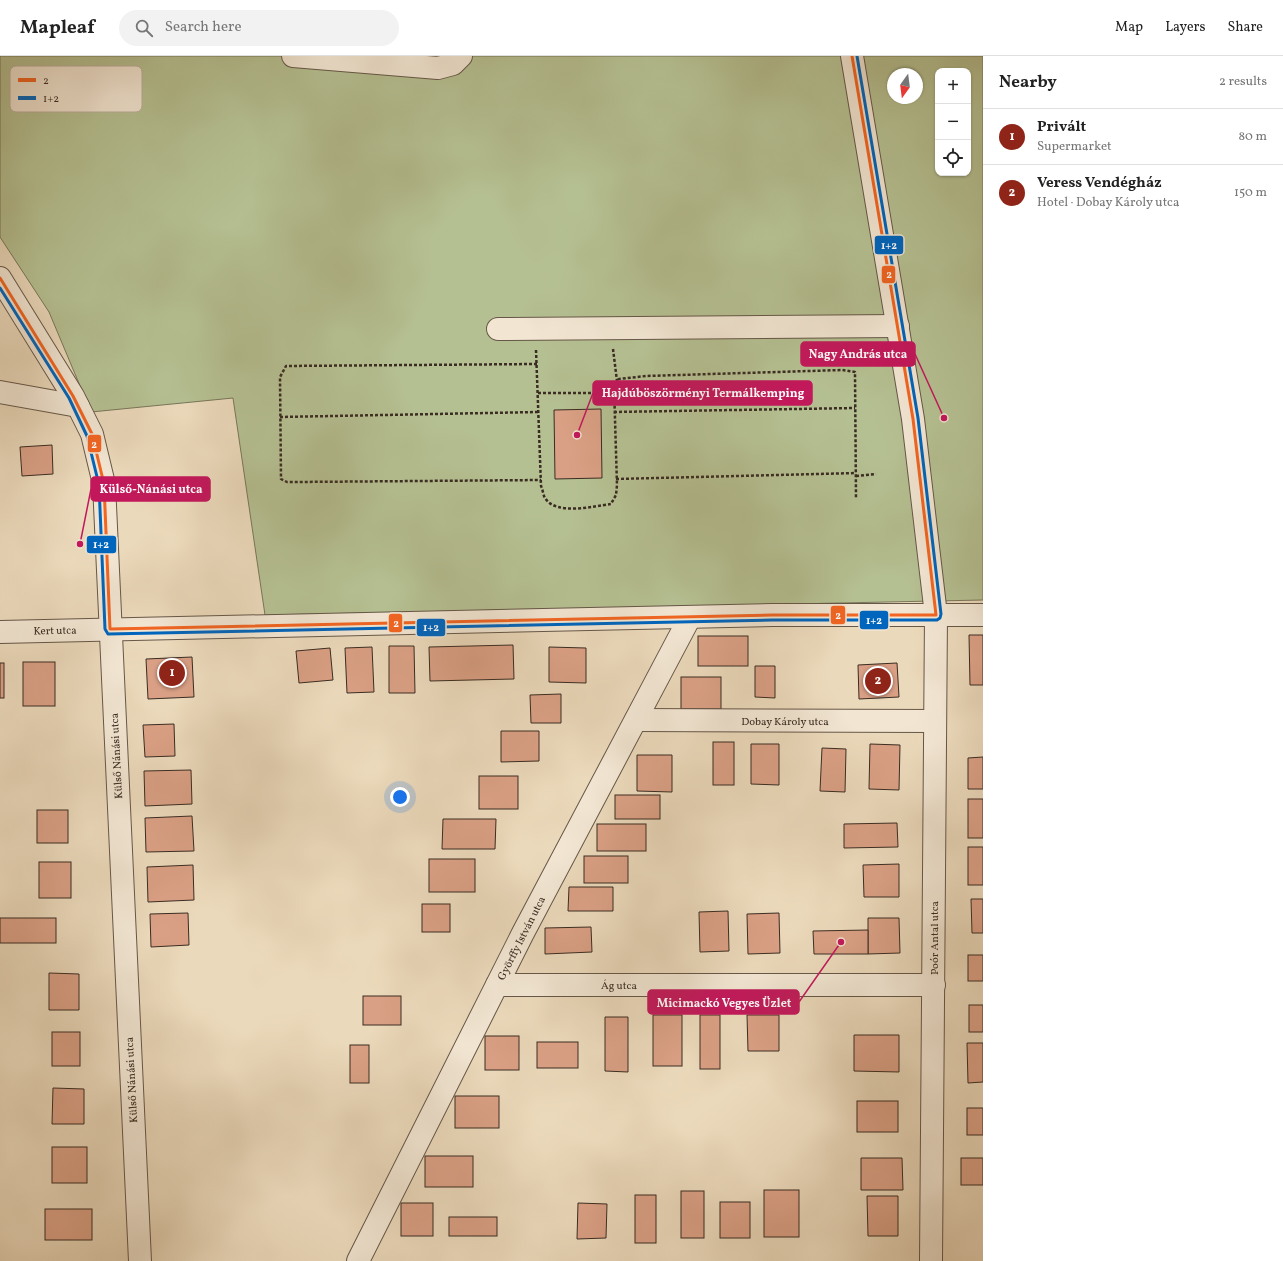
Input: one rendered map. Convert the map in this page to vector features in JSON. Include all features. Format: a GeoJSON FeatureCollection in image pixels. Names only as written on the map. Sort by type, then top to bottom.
{"type":"FeatureCollection","features":[{"type":"Feature","properties":{"kind":"street"},"geometry":{"type":"LineString","coordinates":[[293,56],[438,68],[454,64],[461,56]]}},
{"type":"Feature","properties":{"kind":"street","name":"Poór Antal utca"},"geometry":{"type":"LineString","coordinates":[[852,56],[913,419],[936,615],[931,1261]]}},
{"type":"Feature","properties":{"kind":"street","name":"Külső Nánási utca"},"geometry":{"type":"LineString","coordinates":[[0,278],[78,406],[92,434],[104,484],[140,1261]]}},
{"type":"Feature","properties":{"kind":"street"},"geometry":{"type":"LineString","coordinates":[[498,330],[898,326]]}},
{"type":"Feature","properties":{"kind":"street"},"geometry":{"type":"LineString","coordinates":[[0,392],[78,406]]}},
{"type":"Feature","properties":{"kind":"street","name":"Kert utca"},"geometry":{"type":"LineString","coordinates":[[0,632],[772,615],[983,615]]}},
{"type":"Feature","properties":{"kind":"street","name":"Györffy István utca"},"geometry":{"type":"LineString","coordinates":[[358,1261],[523,933],[690,617]]}},
{"type":"Feature","properties":{"kind":"street","name":"Dobay Károly utca"},"geometry":{"type":"LineString","coordinates":[[636,720],[935,721]]}},
{"type":"Feature","properties":{"kind":"street","name":"Ág utca"},"geometry":{"type":"LineString","coordinates":[[497,985],[934,985]]}},
{"type":"Feature","properties":{"kind":"path"},"geometry":{"type":"LineString","coordinates":[[536,329],[541,486],[545,498],[554,506],[572,509],[611,504],[616,495],[614,386],[619,379],[646,376],[842,370],[855,372],[856,498]]}},
{"type":"Feature","properties":{"kind":"path"},"geometry":{"type":"LineString","coordinates":[[611,329],[617,381]]}},
{"type":"Feature","properties":{"kind":"path"},"geometry":{"type":"LineString","coordinates":[[537,364],[286,366],[280,377],[281,479],[287,482],[541,480]]}},
{"type":"Feature","properties":{"kind":"path"},"geometry":{"type":"LineString","coordinates":[[538,393],[614,393]]}},
{"type":"Feature","properties":{"kind":"path"},"geometry":{"type":"LineString","coordinates":[[614,412],[855,408]]}},
{"type":"Feature","properties":{"kind":"path"},"geometry":{"type":"LineString","coordinates":[[280,417],[539,412]]}},
{"type":"Feature","properties":{"kind":"path"},"geometry":{"type":"LineString","coordinates":[[616,479],[876,474]]}},
{"type":"Feature","properties":{"kind":"green space"},"geometry":{"type":"Polygon","coordinates":[[[0,56],[983,56],[983,600],[265,615],[233,398],[91,412],[49,312],[0,237],[0,56]]]}},
{"type":"Feature","properties":{"kind":"building"},"geometry":{"type":"Polygon","coordinates":[[[601,409],[602,478],[555,479],[554,410],[601,409]]]}},
{"type":"Feature","properties":{"kind":"building"},"geometry":{"type":"Polygon","coordinates":[[[52,445],[53,474],[22,476],[20,447],[52,445]]]}},
{"type":"Feature","properties":{"kind":"building"},"geometry":{"type":"Polygon","coordinates":[[[969,635],[983,635],[983,685],[970,685],[969,635]]]}},
{"type":"Feature","properties":{"kind":"building"},"geometry":{"type":"Polygon","coordinates":[[[698,636],[748,636],[748,666],[698,666],[698,636]]]}},
{"type":"Feature","properties":{"kind":"building"},"geometry":{"type":"Polygon","coordinates":[[[513,645],[514,679],[430,681],[429,647],[513,645]]]}},
{"type":"Feature","properties":{"kind":"building"},"geometry":{"type":"Polygon","coordinates":[[[389,646],[414,646],[415,693],[389,693],[389,646]]]}},
{"type":"Feature","properties":{"kind":"building"},"geometry":{"type":"Polygon","coordinates":[[[372,647],[374,692],[347,693],[345,648],[372,647]]]}},
{"type":"Feature","properties":{"kind":"building"},"geometry":{"type":"Polygon","coordinates":[[[549,647],[586,648],[586,683],[549,682],[549,647]]]}},
{"type":"Feature","properties":{"kind":"building"},"geometry":{"type":"Polygon","coordinates":[[[330,648],[333,680],[299,683],[296,651],[330,648]]]}},
{"type":"Feature","properties":{"kind":"building"},"geometry":{"type":"Polygon","coordinates":[[[192,657],[194,697],[148,699],[146,659],[192,657]]]}},
{"type":"Feature","properties":{"kind":"building"},"geometry":{"type":"Polygon","coordinates":[[[23,662],[55,662],[55,706],[23,706],[23,662]]]}},
{"type":"Feature","properties":{"kind":"building"},"geometry":{"type":"Polygon","coordinates":[[[0,663],[4,663],[4,698],[0,698],[0,663]]]}},
{"type":"Feature","properties":{"kind":"building"},"geometry":{"type":"Polygon","coordinates":[[[897,663],[899,697],[859,699],[858,665],[897,663]]]}},
{"type":"Feature","properties":{"kind":"building"},"geometry":{"type":"Polygon","coordinates":[[[755,666],[775,666],[775,698],[755,697],[755,666]]]}},
{"type":"Feature","properties":{"kind":"building"},"geometry":{"type":"Polygon","coordinates":[[[681,677],[721,677],[721,709],[681,709],[681,677]]]}},
{"type":"Feature","properties":{"kind":"building"},"geometry":{"type":"Polygon","coordinates":[[[561,694],[561,723],[531,723],[530,695],[561,694]]]}},
{"type":"Feature","properties":{"kind":"building"},"geometry":{"type":"Polygon","coordinates":[[[174,724],[175,756],[145,757],[143,725],[174,724]]]}},
{"type":"Feature","properties":{"kind":"building"},"geometry":{"type":"Polygon","coordinates":[[[501,731],[539,731],[539,761],[501,762],[501,731]]]}},
{"type":"Feature","properties":{"kind":"building"},"geometry":{"type":"Polygon","coordinates":[[[713,742],[734,742],[734,785],[713,785],[713,742]]]}},
{"type":"Feature","properties":{"kind":"building"},"geometry":{"type":"Polygon","coordinates":[[[751,744],[779,744],[779,785],[751,784],[751,744]]]}},
{"type":"Feature","properties":{"kind":"building"},"geometry":{"type":"Polygon","coordinates":[[[870,744],[900,745],[899,790],[869,789],[870,744]]]}},
{"type":"Feature","properties":{"kind":"building"},"geometry":{"type":"Polygon","coordinates":[[[822,748],[846,749],[845,792],[820,791],[822,748]]]}},
{"type":"Feature","properties":{"kind":"building"},"geometry":{"type":"Polygon","coordinates":[[[637,755],[672,755],[672,792],[637,791],[637,755]]]}},
{"type":"Feature","properties":{"kind":"building"},"geometry":{"type":"Polygon","coordinates":[[[983,757],[983,789],[968,789],[968,758],[983,757]]]}},
{"type":"Feature","properties":{"kind":"building"},"geometry":{"type":"Polygon","coordinates":[[[191,770],[192,804],[145,806],[144,771],[191,770]]]}},
{"type":"Feature","properties":{"kind":"building"},"geometry":{"type":"Polygon","coordinates":[[[479,776],[518,776],[518,809],[479,809],[479,776]]]}},
{"type":"Feature","properties":{"kind":"building"},"geometry":{"type":"Polygon","coordinates":[[[615,795],[660,795],[660,819],[615,819],[615,795]]]}},
{"type":"Feature","properties":{"kind":"building"},"geometry":{"type":"Polygon","coordinates":[[[968,799],[983,799],[983,838],[968,838],[968,799]]]}},
{"type":"Feature","properties":{"kind":"building"},"geometry":{"type":"Polygon","coordinates":[[[37,810],[68,810],[68,843],[37,843],[37,810]]]}},
{"type":"Feature","properties":{"kind":"building"},"geometry":{"type":"Polygon","coordinates":[[[192,816],[194,851],[146,852],[145,818],[192,816]]]}},
{"type":"Feature","properties":{"kind":"building"},"geometry":{"type":"Polygon","coordinates":[[[443,819],[496,819],[495,849],[442,849],[443,819]]]}},
{"type":"Feature","properties":{"kind":"building"},"geometry":{"type":"Polygon","coordinates":[[[897,823],[898,847],[844,848],[844,824],[897,823]]]}},
{"type":"Feature","properties":{"kind":"building"},"geometry":{"type":"Polygon","coordinates":[[[597,824],[646,824],[646,851],[597,851],[597,824]]]}},
{"type":"Feature","properties":{"kind":"building"},"geometry":{"type":"Polygon","coordinates":[[[968,847],[983,847],[983,885],[968,885],[968,847]]]}},
{"type":"Feature","properties":{"kind":"building"},"geometry":{"type":"Polygon","coordinates":[[[584,856],[628,856],[628,883],[584,883],[584,856]]]}},
{"type":"Feature","properties":{"kind":"building"},"geometry":{"type":"Polygon","coordinates":[[[429,859],[475,859],[475,892],[429,892],[429,859]]]}},
{"type":"Feature","properties":{"kind":"building"},"geometry":{"type":"Polygon","coordinates":[[[39,862],[71,862],[71,898],[39,898],[39,862]]]}},
{"type":"Feature","properties":{"kind":"building"},"geometry":{"type":"Polygon","coordinates":[[[899,864],[899,897],[864,897],[863,865],[899,864]]]}},
{"type":"Feature","properties":{"kind":"building"},"geometry":{"type":"Polygon","coordinates":[[[193,865],[194,900],[148,902],[147,867],[193,865]]]}},
{"type":"Feature","properties":{"kind":"building"},"geometry":{"type":"Polygon","coordinates":[[[569,887],[613,887],[613,911],[568,911],[569,887]]]}},
{"type":"Feature","properties":{"kind":"building"},"geometry":{"type":"Polygon","coordinates":[[[971,899],[983,899],[983,933],[972,933],[971,899]]]}},
{"type":"Feature","properties":{"kind":"building"},"geometry":{"type":"Polygon","coordinates":[[[422,904],[450,904],[450,932],[422,932],[422,904]]]}},
{"type":"Feature","properties":{"kind":"building"},"geometry":{"type":"Polygon","coordinates":[[[728,911],[729,951],[700,952],[699,912],[728,911]]]}},
{"type":"Feature","properties":{"kind":"building"},"geometry":{"type":"Polygon","coordinates":[[[188,913],[189,945],[151,947],[150,914],[188,913]]]}},
{"type":"Feature","properties":{"kind":"building"},"geometry":{"type":"Polygon","coordinates":[[[779,913],[780,953],[748,954],[747,914],[779,913]]]}},
{"type":"Feature","properties":{"kind":"building"},"geometry":{"type":"Polygon","coordinates":[[[0,918],[56,918],[56,943],[0,943],[0,918]]]}},
{"type":"Feature","properties":{"kind":"building"},"geometry":{"type":"Polygon","coordinates":[[[868,918],[899,918],[900,953],[868,954],[868,918]]]}},
{"type":"Feature","properties":{"kind":"building"},"geometry":{"type":"Polygon","coordinates":[[[591,927],[592,952],[545,954],[545,928],[591,927]]]}},
{"type":"Feature","properties":{"kind":"building"},"geometry":{"type":"Polygon","coordinates":[[[868,930],[868,954],[814,954],[813,931],[868,930]]]}},
{"type":"Feature","properties":{"kind":"building"},"geometry":{"type":"Polygon","coordinates":[[[968,955],[983,955],[983,981],[968,981],[968,955]]]}},
{"type":"Feature","properties":{"kind":"building"},"geometry":{"type":"Polygon","coordinates":[[[49,973],[79,974],[79,1010],[49,1010],[49,973]]]}},
{"type":"Feature","properties":{"kind":"building"},"geometry":{"type":"Polygon","coordinates":[[[363,996],[401,996],[401,1025],[363,1025],[363,996]]]}},
{"type":"Feature","properties":{"kind":"building"},"geometry":{"type":"Polygon","coordinates":[[[969,1005],[983,1005],[983,1032],[969,1032],[969,1005]]]}},
{"type":"Feature","properties":{"kind":"building"},"geometry":{"type":"Polygon","coordinates":[[[653,1015],[682,1015],[682,1066],[653,1066],[653,1015]]]}},
{"type":"Feature","properties":{"kind":"building"},"geometry":{"type":"Polygon","coordinates":[[[700,1015],[720,1015],[720,1069],[700,1069],[700,1015]]]}},
{"type":"Feature","properties":{"kind":"building"},"geometry":{"type":"Polygon","coordinates":[[[747,1015],[779,1015],[779,1051],[748,1051],[747,1015]]]}},
{"type":"Feature","properties":{"kind":"building"},"geometry":{"type":"Polygon","coordinates":[[[605,1017],[628,1017],[628,1072],[605,1071],[605,1017]]]}},
{"type":"Feature","properties":{"kind":"building"},"geometry":{"type":"Polygon","coordinates":[[[52,1032],[80,1032],[80,1066],[52,1066],[52,1032]]]}},
{"type":"Feature","properties":{"kind":"building"},"geometry":{"type":"Polygon","coordinates":[[[854,1035],[899,1035],[899,1072],[854,1071],[854,1035]]]}},
{"type":"Feature","properties":{"kind":"building"},"geometry":{"type":"Polygon","coordinates":[[[485,1036],[519,1036],[519,1070],[485,1070],[485,1036]]]}},
{"type":"Feature","properties":{"kind":"building"},"geometry":{"type":"Polygon","coordinates":[[[537,1042],[578,1042],[578,1068],[537,1068],[537,1042]]]}},
{"type":"Feature","properties":{"kind":"building"},"geometry":{"type":"Polygon","coordinates":[[[967,1043],[983,1043],[983,1082],[968,1083],[967,1043]]]}},
{"type":"Feature","properties":{"kind":"building"},"geometry":{"type":"Polygon","coordinates":[[[350,1045],[369,1045],[369,1083],[350,1083],[350,1045]]]}},
{"type":"Feature","properties":{"kind":"building"},"geometry":{"type":"Polygon","coordinates":[[[53,1088],[84,1089],[84,1124],[52,1124],[53,1088]]]}},
{"type":"Feature","properties":{"kind":"building"},"geometry":{"type":"Polygon","coordinates":[[[455,1096],[499,1096],[499,1128],[455,1128],[455,1096]]]}},
{"type":"Feature","properties":{"kind":"building"},"geometry":{"type":"Polygon","coordinates":[[[857,1101],[898,1101],[898,1132],[857,1132],[857,1101]]]}},
{"type":"Feature","properties":{"kind":"building"},"geometry":{"type":"Polygon","coordinates":[[[967,1108],[983,1108],[983,1135],[967,1135],[967,1108]]]}},
{"type":"Feature","properties":{"kind":"building"},"geometry":{"type":"Polygon","coordinates":[[[52,1147],[87,1147],[87,1183],[52,1183],[52,1147]]]}},
{"type":"Feature","properties":{"kind":"building"},"geometry":{"type":"Polygon","coordinates":[[[425,1156],[473,1156],[473,1187],[425,1187],[425,1156]]]}},
{"type":"Feature","properties":{"kind":"building"},"geometry":{"type":"Polygon","coordinates":[[[861,1158],[902,1158],[903,1190],[861,1190],[861,1158]]]}},
{"type":"Feature","properties":{"kind":"building"},"geometry":{"type":"Polygon","coordinates":[[[961,1158],[983,1158],[983,1185],[961,1185],[961,1158]]]}},
{"type":"Feature","properties":{"kind":"building"},"geometry":{"type":"Polygon","coordinates":[[[764,1190],[799,1190],[799,1237],[764,1237],[764,1190]]]}},
{"type":"Feature","properties":{"kind":"building"},"geometry":{"type":"Polygon","coordinates":[[[681,1191],[704,1191],[704,1238],[681,1238],[681,1191]]]}},
{"type":"Feature","properties":{"kind":"building"},"geometry":{"type":"Polygon","coordinates":[[[635,1195],[656,1195],[656,1243],[635,1243],[635,1195]]]}},
{"type":"Feature","properties":{"kind":"building"},"geometry":{"type":"Polygon","coordinates":[[[867,1196],[898,1196],[898,1236],[868,1236],[867,1196]]]}},
{"type":"Feature","properties":{"kind":"building"},"geometry":{"type":"Polygon","coordinates":[[[720,1202],[750,1202],[750,1238],[720,1238],[720,1202]]]}},
{"type":"Feature","properties":{"kind":"building"},"geometry":{"type":"Polygon","coordinates":[[[401,1203],[433,1203],[433,1236],[401,1236],[401,1203]]]}},
{"type":"Feature","properties":{"kind":"building"},"geometry":{"type":"Polygon","coordinates":[[[578,1203],[607,1204],[606,1238],[577,1239],[578,1203]]]}},
{"type":"Feature","properties":{"kind":"building"},"geometry":{"type":"Polygon","coordinates":[[[45,1209],[92,1209],[92,1240],[45,1240],[45,1209]]]}},
{"type":"Feature","properties":{"kind":"building"},"geometry":{"type":"Polygon","coordinates":[[[449,1217],[497,1217],[497,1236],[449,1236],[449,1217]]]}},
{"type":"Feature","properties":{"kind":"transit line","name":"2"},"geometry":{"type":"LineString","coordinates":[[0,278],[73,396],[92,434],[104,484],[110,629],[772,615],[936,615],[913,419],[852,56]]}},
{"type":"Feature","properties":{"kind":"transit line","name":"1+2"},"geometry":{"type":"LineString","coordinates":[[0,288],[69,398],[87,436],[99,485],[105,629],[108,634],[772,620],[937,620],[940,618],[941,614],[918,418],[857,56]]}},
{"type":"Feature","properties":{"kind":"place","name":"Nagy András utca"},"geometry":{"type":"Point","coordinates":[944,418]}},
{"type":"Feature","properties":{"kind":"place","name":"Hajdúböszörményi Termálkemping"},"geometry":{"type":"Point","coordinates":[577,435]}},
{"type":"Feature","properties":{"kind":"place","name":"Külső-Nánási utca"},"geometry":{"type":"Point","coordinates":[80,544]}},
{"type":"Feature","properties":{"kind":"place","name":"Privált"},"geometry":{"type":"Point","coordinates":[172,673]}},
{"type":"Feature","properties":{"kind":"place","name":"Veress Vendégház"},"geometry":{"type":"Point","coordinates":[878,681]}},
{"type":"Feature","properties":{"kind":"place","name":"Micimackó Vegyes Üzlet"},"geometry":{"type":"Point","coordinates":[841,942]}}]}
